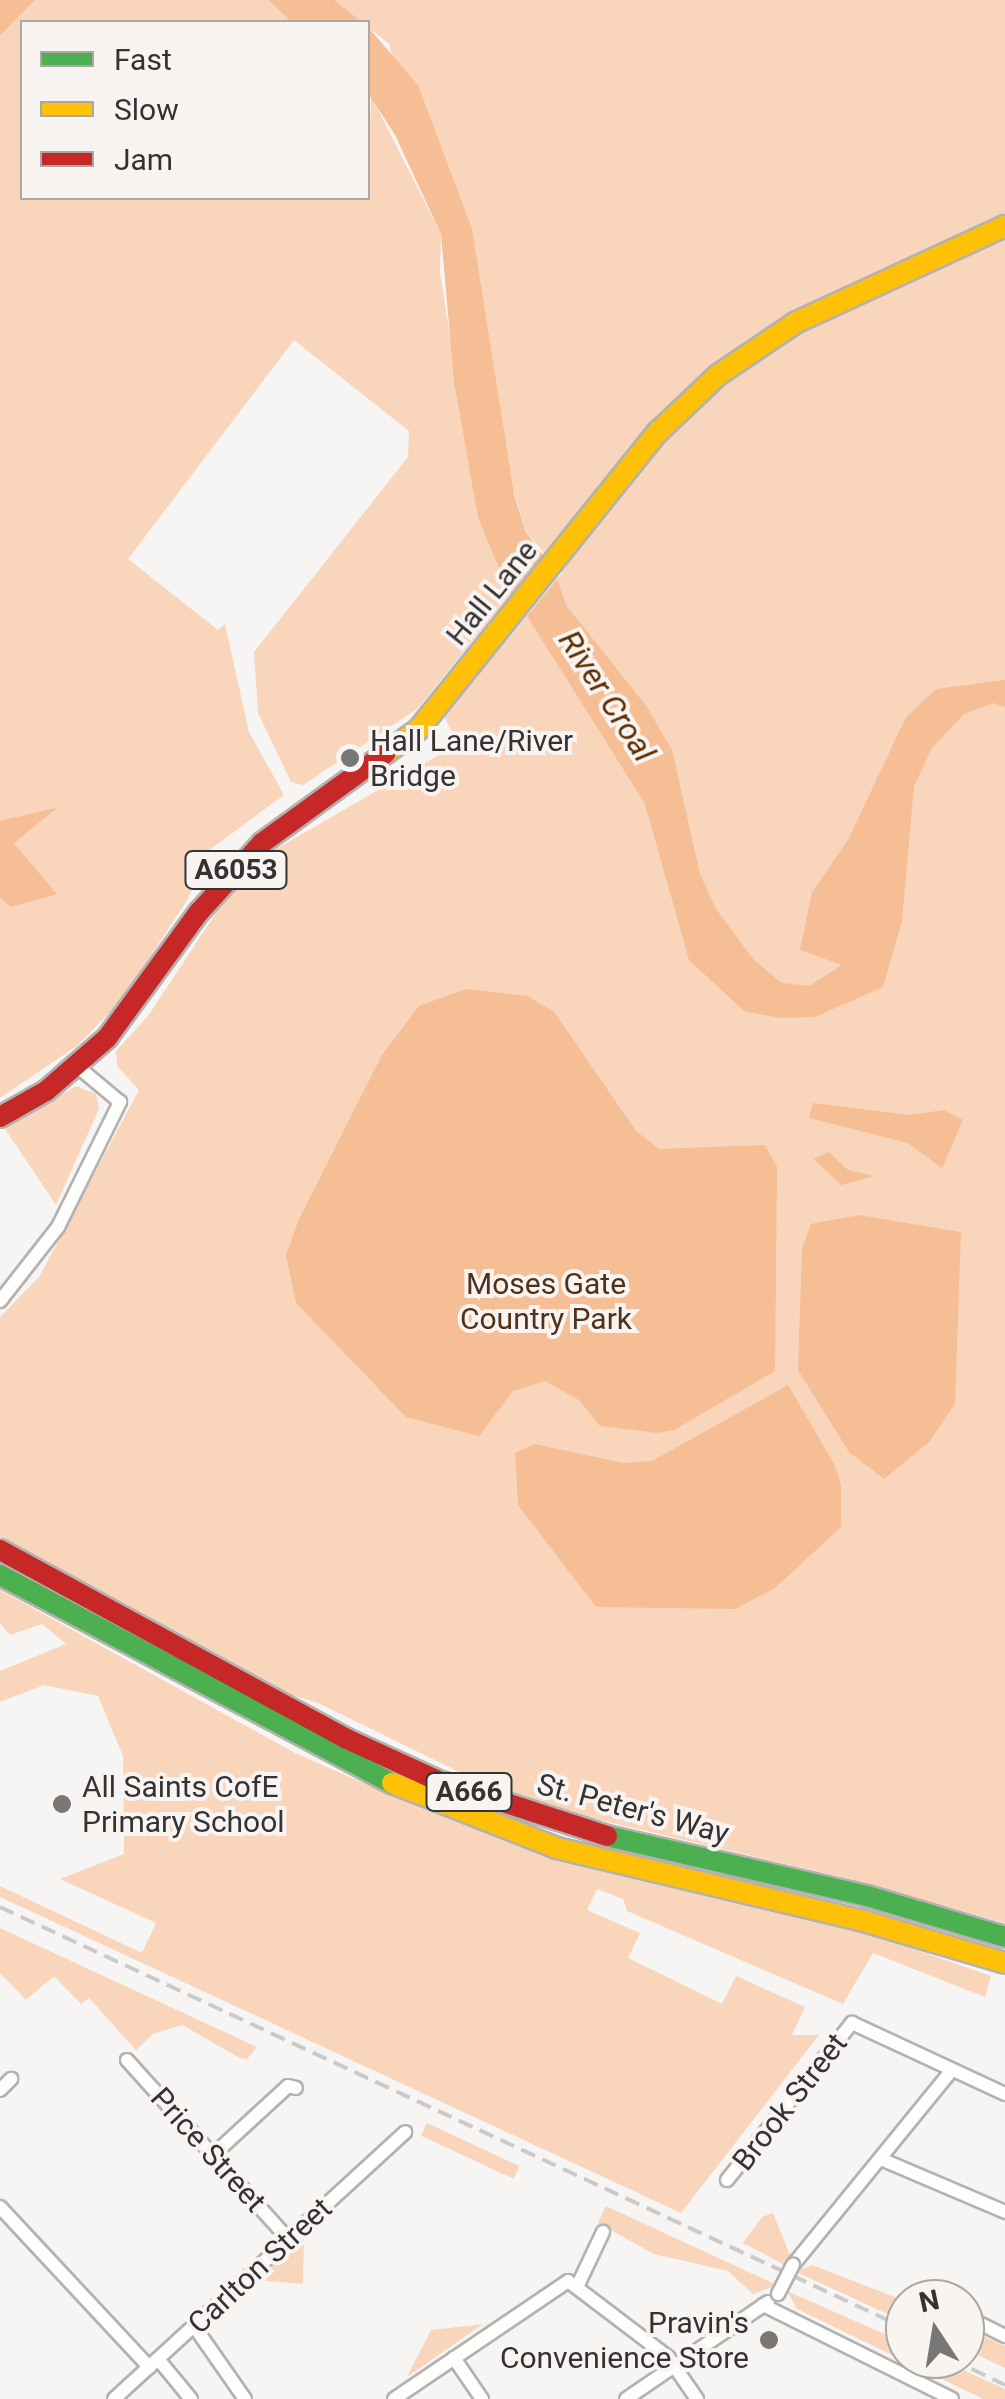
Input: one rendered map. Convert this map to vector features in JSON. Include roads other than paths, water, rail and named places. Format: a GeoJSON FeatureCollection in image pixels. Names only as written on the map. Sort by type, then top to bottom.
{"type":"FeatureCollection","features":[{"type":"Feature","properties":{"kind":"main road","name":"Hall Lane"},"geometry":{"type":"LineString","coordinates":[[0,1117],[78,1066],[145,994],[236,869],[262,843],[418,730],[658,432],[733,364],[795,323],[1005,226]]}},
{"type":"Feature","properties":{"kind":"main road","name":"St. Peter's Way"},"geometry":{"type":"LineString","coordinates":[[0,1550],[347,1739],[436,1780],[638,1846],[979,1927],[1005,1937]]}},
{"type":"Feature","properties":{"kind":"main road","name":"St. Peter's Way"},"geometry":{"type":"LineString","coordinates":[[0,1575],[413,1794],[557,1848],[971,1950],[1005,1963]]}},
{"type":"Feature","properties":{"kind":"street"},"geometry":{"type":"LineString","coordinates":[[0,1301],[58,1226],[120,1102],[78,1066]]}},
{"type":"Feature","properties":{"kind":"street","name":"Brook Street"},"geometry":{"type":"LineString","coordinates":[[727,2180],[852,2023],[951,2072]]}},
{"type":"Feature","properties":{"kind":"street","name":"Price Street"},"geometry":{"type":"LineString","coordinates":[[128,2060],[288,2239]]}},
{"type":"Feature","properties":{"kind":"street"},"geometry":{"type":"LineString","coordinates":[[626,2399],[778,2294],[793,2265],[951,2072],[1005,2094]]}},
{"type":"Feature","properties":{"kind":"street"},"geometry":{"type":"LineString","coordinates":[[213,2155],[287,2086]]}},
{"type":"Feature","properties":{"kind":"street","name":"Carlton Street"},"geometry":{"type":"LineString","coordinates":[[114,2399],[405,2132]]}},
{"type":"Feature","properties":{"kind":"street"},"geometry":{"type":"LineString","coordinates":[[881,2159],[1005,2212]]}},
{"type":"Feature","properties":{"kind":"street"},"geometry":{"type":"LineString","coordinates":[[0,2207],[190,2399]]}},
{"type":"Feature","properties":{"kind":"street"},"geometry":{"type":"LineString","coordinates":[[394,2399],[571,2285],[603,2232]]}},
{"type":"Feature","properties":{"kind":"street"},"geometry":{"type":"LineString","coordinates":[[571,2285],[676,2364],[697,2399]]}},
{"type":"Feature","properties":{"kind":"street"},"geometry":{"type":"LineString","coordinates":[[763,2305],[952,2399]]}},
{"type":"Feature","properties":{"kind":"street"},"geometry":{"type":"LineString","coordinates":[[194,2326],[245,2399]]}},
{"type":"Feature","properties":{"kind":"street"},"geometry":{"type":"LineString","coordinates":[[454,2358],[482,2399]]}},
{"type":"Feature","properties":{"kind":"water"},"geometry":{"type":"Polygon","coordinates":[[[0,0],[35,0],[0,36],[0,0]]]}},
{"type":"Feature","properties":{"kind":"water"},"geometry":{"type":"Polygon","coordinates":[[[268,0],[334,0],[359,20],[290,20],[268,0]]]}},
{"type":"Feature","properties":{"kind":"water"},"geometry":{"type":"Polygon","coordinates":[[[370,29],[418,85],[472,229],[514,494],[525,531],[543,555],[510,595],[478,518],[454,381],[441,234],[395,135],[370,96],[370,29]]]}},
{"type":"Feature","properties":{"kind":"water","name":"River Croal"},"geometry":{"type":"Polygon","coordinates":[[[557,579],[566,605],[647,707],[672,750],[700,874],[716,909],[754,960],[782,983],[809,986],[842,965],[800,950],[812,892],[848,840],[906,717],[936,689],[1005,680],[1005,707],[993,703],[964,714],[932,748],[914,786],[902,921],[883,987],[815,1017],[781,1018],[744,1011],[689,960],[645,804],[527,616],[557,579]]]}},
{"type":"Feature","properties":{"kind":"water"},"geometry":{"type":"Polygon","coordinates":[[[59,807],[14,843],[57,894],[11,907],[0,898],[0,821],[59,807]]]}},
{"type":"Feature","properties":{"kind":"water"},"geometry":{"type":"Polygon","coordinates":[[[466,989],[528,996],[555,1013],[636,1131],[659,1149],[765,1145],[777,1167],[775,1371],[674,1430],[657,1433],[600,1426],[579,1400],[545,1381],[513,1391],[479,1436],[406,1417],[296,1303],[286,1255],[299,1219],[382,1055],[419,1006],[466,989]]]}},
{"type":"Feature","properties":{"kind":"water"},"geometry":{"type":"Polygon","coordinates":[[[813,1103],[910,1115],[944,1110],[963,1120],[942,1168],[908,1143],[809,1118],[813,1103]]]}},
{"type":"Feature","properties":{"kind":"water"},"geometry":{"type":"Polygon","coordinates":[[[829,1152],[848,1170],[874,1176],[841,1185],[814,1159],[829,1152]]]}},
{"type":"Feature","properties":{"kind":"water"},"geometry":{"type":"Polygon","coordinates":[[[859,1215],[961,1232],[955,1404],[929,1442],[884,1479],[849,1452],[798,1370],[802,1248],[811,1224],[859,1215]]]}},
{"type":"Feature","properties":{"kind":"water"},"geometry":{"type":"Polygon","coordinates":[[[788,1385],[834,1464],[841,1484],[841,1527],[775,1588],[735,1609],[596,1607],[518,1505],[515,1453],[535,1444],[623,1463],[652,1461],[788,1385]]]}},
{"type":"Feature","properties":{"kind":"railway"},"geometry":{"type":"LineString","coordinates":[[0,1907],[885,2319]]}},
{"type":"Feature","properties":{"kind":"railway"},"geometry":{"type":"LineString","coordinates":[[985,2375],[1005,2385]]}},
{"type":"Feature","properties":{"kind":"place","name":"Hall Lane/River Bridge"},"geometry":{"type":"Point","coordinates":[350,758]}},
{"type":"Feature","properties":{"kind":"place","name":"All Saints CofE Primary School"},"geometry":{"type":"Point","coordinates":[62,1804]}},
{"type":"Feature","properties":{"kind":"place","name":"Pravin's Convenience Store"},"geometry":{"type":"Point","coordinates":[769,2340]}},
{"type":"Feature","properties":{"kind":"park label","name":"Moses Gate Country Park"},"geometry":{"type":"Point","coordinates":[546,1301]}}]}
